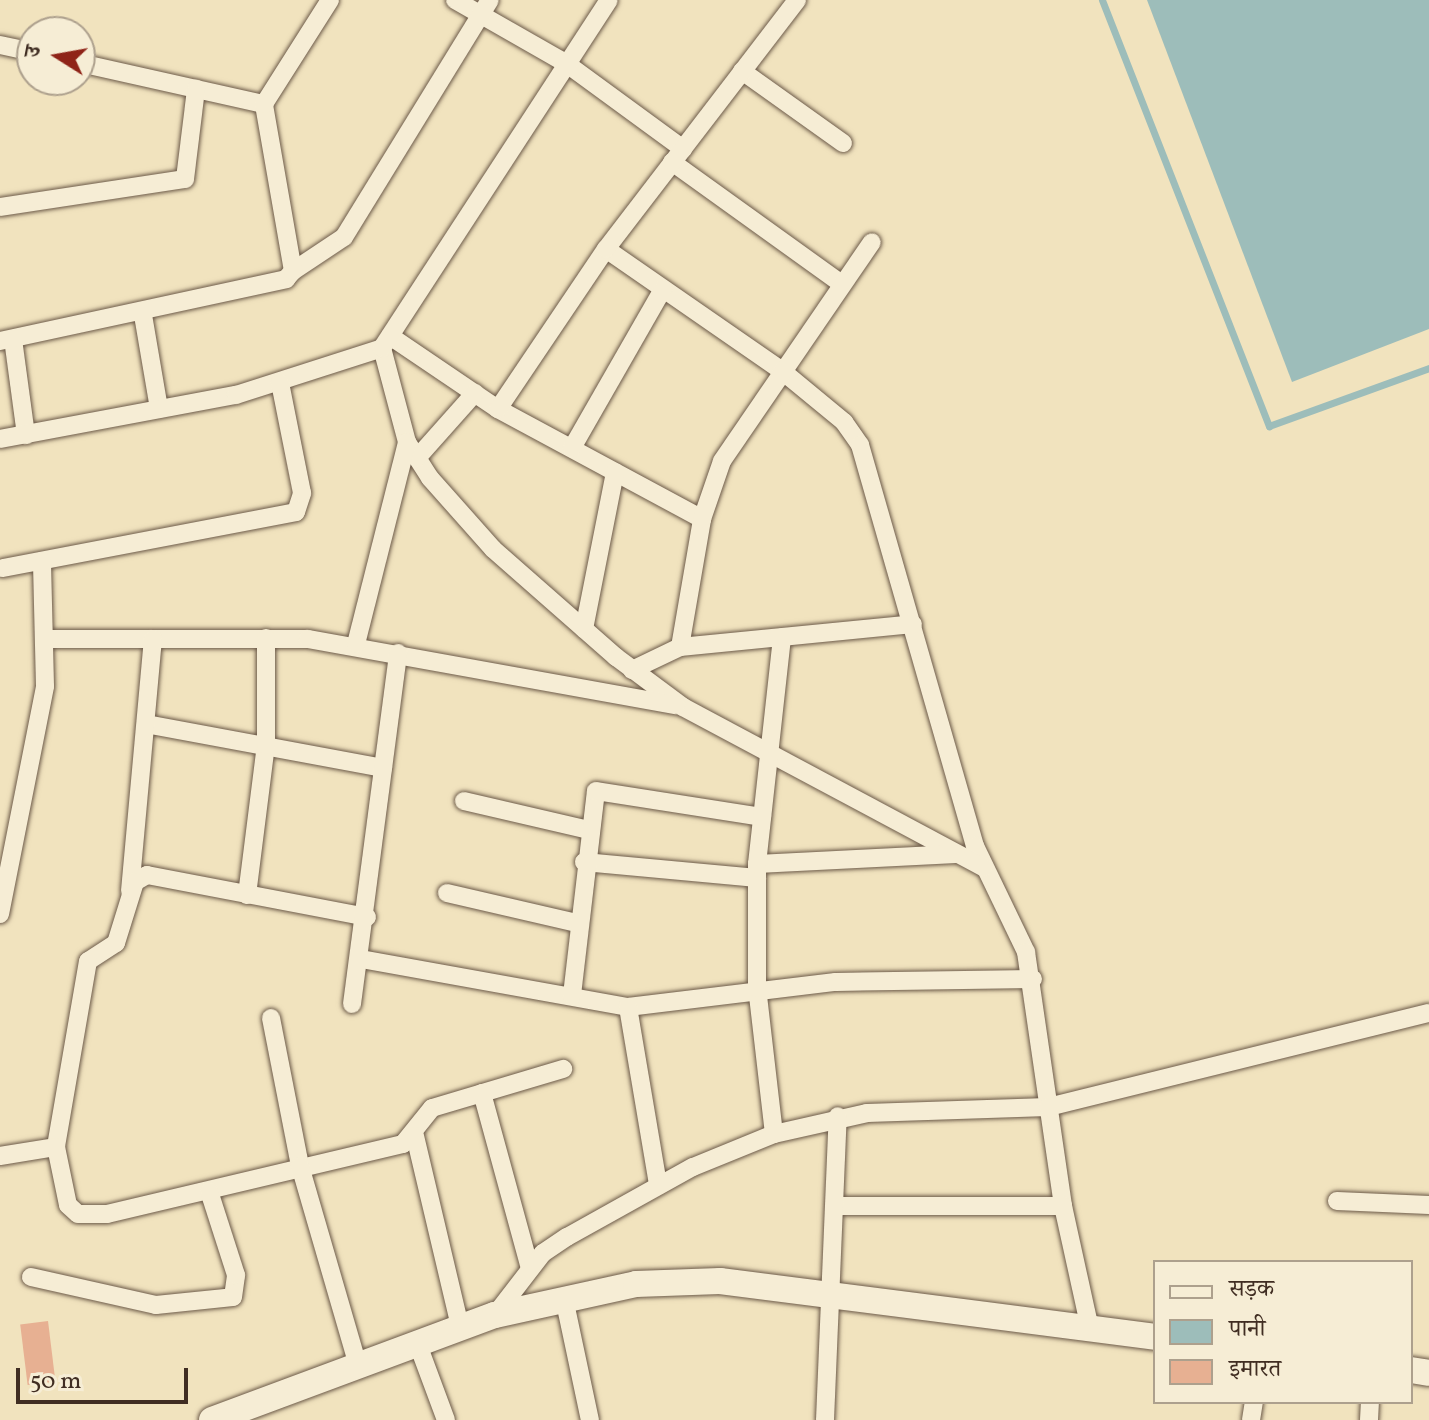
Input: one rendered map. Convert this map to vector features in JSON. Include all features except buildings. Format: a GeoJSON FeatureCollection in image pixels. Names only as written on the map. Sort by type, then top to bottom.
{"type":"FeatureCollection","features":[{"type":"Feature","properties":{"kind":"street"},"geometry":{"type":"LineString","coordinates":[[293,271],[264,104],[330,0]]}},
{"type":"Feature","properties":{"kind":"street"},"geometry":{"type":"LineString","coordinates":[[455,0],[486,7],[567,64],[677,156],[842,284]]}},
{"type":"Feature","properties":{"kind":"street"},"geometry":{"type":"LineString","coordinates":[[0,439],[280,383],[386,342],[609,0]]}},
{"type":"Feature","properties":{"kind":"street"},"geometry":{"type":"LineString","coordinates":[[498,409],[606,249],[797,0]]}},
{"type":"Feature","properties":{"kind":"street"},"geometry":{"type":"LineString","coordinates":[[26,435],[6,340],[143,315],[277,285],[344,237],[486,7]]}},
{"type":"Feature","properties":{"kind":"street"},"geometry":{"type":"LineString","coordinates":[[96,67],[264,104]]}},
{"type":"Feature","properties":{"kind":"street"},"geometry":{"type":"LineString","coordinates":[[742,71],[843,143]]}},
{"type":"Feature","properties":{"kind":"street"},"geometry":{"type":"LineString","coordinates":[[0,207],[185,179],[196,89]]}},
{"type":"Feature","properties":{"kind":"street"},"geometry":{"type":"LineString","coordinates":[[680,647],[702,519],[722,461],[781,370],[872,242]]}},
{"type":"Feature","properties":{"kind":"street"},"geometry":{"type":"LineString","coordinates":[[606,249],[781,370],[860,445],[984,868],[1014,921],[1033,979],[1063,1206],[1090,1329]]}},
{"type":"Feature","properties":{"kind":"street"},"geometry":{"type":"LineString","coordinates":[[572,448],[663,289]]}},
{"type":"Feature","properties":{"kind":"street"},"geometry":{"type":"LineString","coordinates":[[143,315],[159,409]]}},
{"type":"Feature","properties":{"kind":"street"},"geometry":{"type":"LineString","coordinates":[[386,342],[498,409],[702,519]]}},
{"type":"Feature","properties":{"kind":"street"},"geometry":{"type":"LineString","coordinates":[[386,342],[412,450],[493,549],[632,670],[683,707],[984,868]]}},
{"type":"Feature","properties":{"kind":"street"},"geometry":{"type":"LineString","coordinates":[[3,568],[296,512],[302,493],[280,383]]}},
{"type":"Feature","properties":{"kind":"street"},"geometry":{"type":"LineString","coordinates":[[356,644],[412,450],[475,393]]}},
{"type":"Feature","properties":{"kind":"street"},"geometry":{"type":"LineString","coordinates":[[584,629],[615,472]]}},
{"type":"Feature","properties":{"kind":"street"},"geometry":{"type":"LineString","coordinates":[[0,914],[45,686],[42,561]]}},
{"type":"Feature","properties":{"kind":"street"},"geometry":{"type":"LineString","coordinates":[[632,670],[680,647],[913,624]]}},
{"type":"Feature","properties":{"kind":"street"},"geometry":{"type":"LineString","coordinates":[[774,1134],[757,988],[757,871],[782,637]]}},
{"type":"Feature","properties":{"kind":"street"},"geometry":{"type":"LineString","coordinates":[[45,639],[266,638],[356,644],[683,707]]}},
{"type":"Feature","properties":{"kind":"street"},"geometry":{"type":"LineString","coordinates":[[247,895],[266,745],[266,638]]}},
{"type":"Feature","properties":{"kind":"street"},"geometry":{"type":"LineString","coordinates":[[153,639],[130,892],[116,943],[88,961],[56,1147],[68,1205],[78,1214],[209,1191],[415,1136],[432,1108],[563,1069]]}},
{"type":"Feature","properties":{"kind":"street"},"geometry":{"type":"LineString","coordinates":[[352,1004],[367,917],[398,653]]}},
{"type":"Feature","properties":{"kind":"street"},"geometry":{"type":"LineString","coordinates":[[146,724],[383,768]]}},
{"type":"Feature","properties":{"kind":"street"},"geometry":{"type":"LineString","coordinates":[[572,995],[577,923],[593,794],[604,790],[762,817]]}},
{"type":"Feature","properties":{"kind":"street"},"geometry":{"type":"LineString","coordinates":[[464,801],[589,830]]}},
{"type":"Feature","properties":{"kind":"street"},"geometry":{"type":"LineString","coordinates":[[584,862],[757,871],[956,854]]}},
{"type":"Feature","properties":{"kind":"street"},"geometry":{"type":"LineString","coordinates":[[130,892],[147,875],[367,917]]}},
{"type":"Feature","properties":{"kind":"street"},"geometry":{"type":"LineString","coordinates":[[447,893],[577,923]]}},
{"type":"Feature","properties":{"kind":"street"},"geometry":{"type":"LineString","coordinates":[[361,959],[628,1007],[757,988],[1033,979]]}},
{"type":"Feature","properties":{"kind":"street"},"geometry":{"type":"LineString","coordinates":[[628,1007],[658,1185]]}},
{"type":"Feature","properties":{"kind":"street"},"geometry":{"type":"LineString","coordinates":[[495,1315],[530,1269],[567,1237],[658,1185],[774,1134],[838,1116],[1048,1107],[1429,1013]]}},
{"type":"Feature","properties":{"kind":"street"},"geometry":{"type":"LineString","coordinates":[[271,1018],[300,1166],[357,1362]]}},
{"type":"Feature","properties":{"kind":"street"},"geometry":{"type":"LineString","coordinates":[[482,1093],[530,1269]]}},
{"type":"Feature","properties":{"kind":"street"},"geometry":{"type":"LineString","coordinates":[[825,1420],[834,1294],[838,1116]]}},
{"type":"Feature","properties":{"kind":"street"},"geometry":{"type":"LineString","coordinates":[[415,1136],[460,1327]]}},
{"type":"Feature","properties":{"kind":"street"},"geometry":{"type":"LineString","coordinates":[[0,1156],[56,1147]]}},
{"type":"Feature","properties":{"kind":"street"},"geometry":{"type":"LineString","coordinates":[[31,1277],[156,1305],[233,1297],[236,1275],[209,1191]]}},
{"type":"Feature","properties":{"kind":"street"},"geometry":{"type":"LineString","coordinates":[[1337,1201],[1429,1205]]}},
{"type":"Feature","properties":{"kind":"street"},"geometry":{"type":"LineString","coordinates":[[835,1206],[1063,1206]]}},
{"type":"Feature","properties":{"kind":"street"},"geometry":{"type":"LineString","coordinates":[[212,1420],[357,1362],[495,1315],[564,1298],[676,1281],[834,1294],[1153,1337]]}},
{"type":"Feature","properties":{"kind":"street"},"geometry":{"type":"LineString","coordinates":[[564,1298],[590,1420]]}},
{"type":"Feature","properties":{"kind":"street"},"geometry":{"type":"LineString","coordinates":[[417,1342],[446,1420]]}},
{"type":"Feature","properties":{"kind":"water"},"geometry":{"type":"Polygon","coordinates":[[[1147,0],[1429,0],[1429,329],[1292,382],[1147,0]]]}},
{"type":"Feature","properties":{"kind":"waterway"},"geometry":{"type":"LineString","coordinates":[[1102,0],[1269,426],[1429,368]]}}]}
